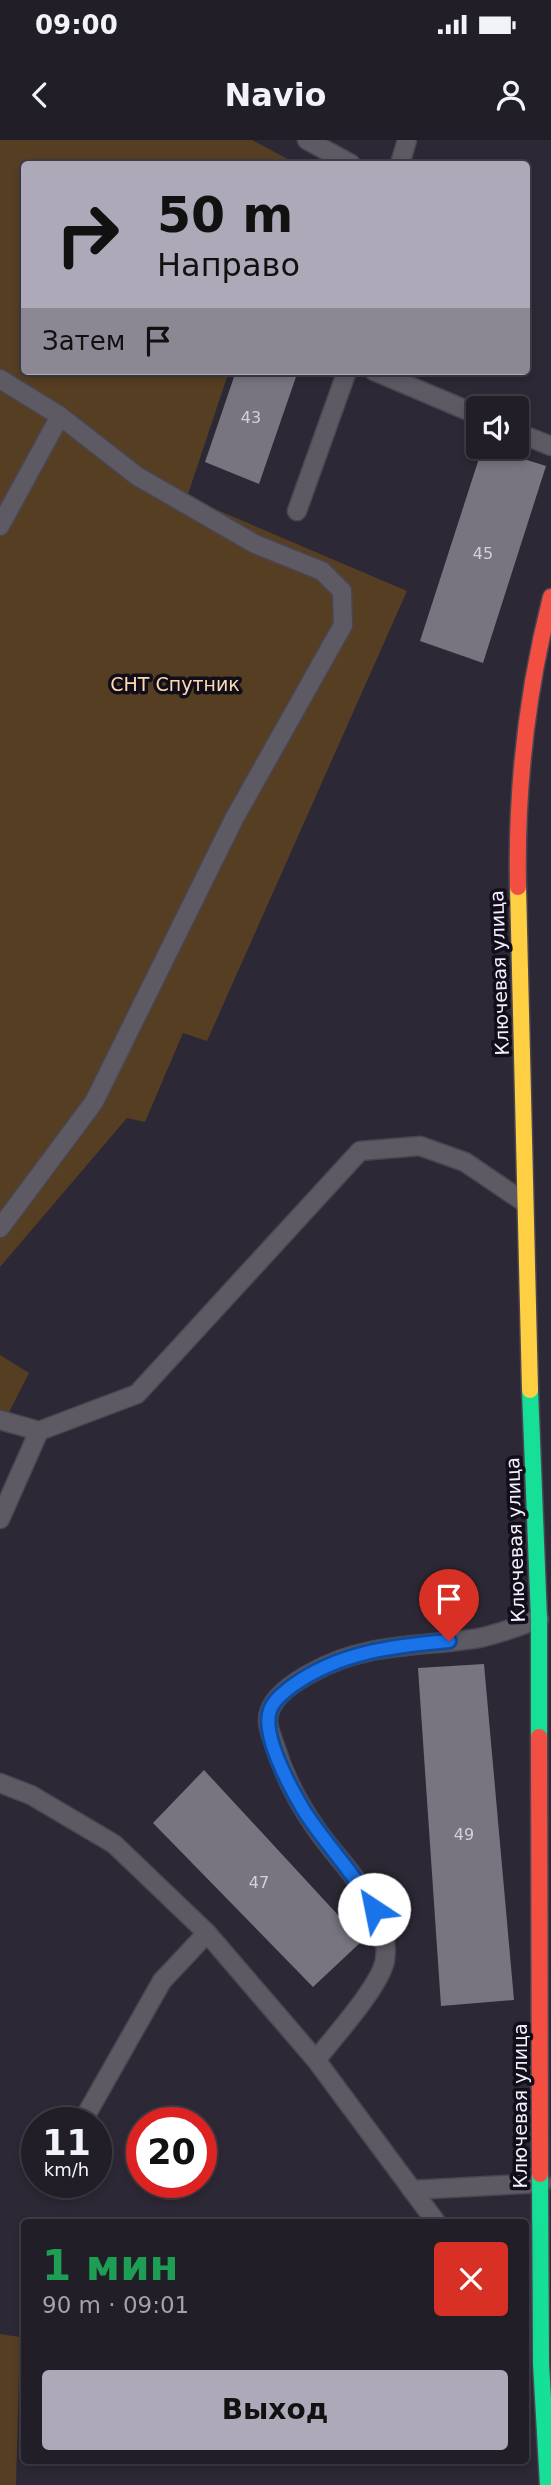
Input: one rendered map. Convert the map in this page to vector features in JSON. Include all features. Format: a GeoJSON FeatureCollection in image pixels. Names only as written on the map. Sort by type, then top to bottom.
{"type":"FeatureCollection","features":[{"type":"Feature","properties":{"kind":"street","name":"Ключевая улица"},"geometry":{"type":"LineString","coordinates":[[548,2485],[541,2364],[539,1619],[530,1388],[517,851],[525,730],[541,636],[551,597]]}},
{"type":"Feature","properties":{"kind":"lane"},"geometry":{"type":"LineString","coordinates":[[307,140],[346,161]]}},
{"type":"Feature","properties":{"kind":"lane"},"geometry":{"type":"LineString","coordinates":[[401,161],[407,140]]}},
{"type":"Feature","properties":{"kind":"lane"},"geometry":{"type":"LineString","coordinates":[[298,511],[346,375]]}},
{"type":"Feature","properties":{"kind":"lane"},"geometry":{"type":"LineString","coordinates":[[383,375],[466,410]]}},
{"type":"Feature","properties":{"kind":"lane"},"geometry":{"type":"LineString","coordinates":[[0,379],[60,416],[138,476],[255,544],[323,571],[342,591],[343,625],[234,819],[94,1102],[0,1228]]}},
{"type":"Feature","properties":{"kind":"lane"},"geometry":{"type":"LineString","coordinates":[[0,526],[60,416]]}},
{"type":"Feature","properties":{"kind":"lane"},"geometry":{"type":"LineString","coordinates":[[529,437],[551,446]]}},
{"type":"Feature","properties":{"kind":"lane"},"geometry":{"type":"LineString","coordinates":[[0,1420],[39,1431],[136,1394],[360,1151],[420,1146],[465,1161],[526,1204]]}},
{"type":"Feature","properties":{"kind":"lane"},"geometry":{"type":"LineString","coordinates":[[0,1519],[39,1431]]}},
{"type":"Feature","properties":{"kind":"lane"},"geometry":{"type":"LineString","coordinates":[[316,2060],[375,1985],[385,1958],[384,1933],[367,1896],[316,1829],[284,1775],[269,1729],[270,1709],[275,1701],[303,1678],[349,1656],[396,1645],[475,1639],[539,1619]]}},
{"type":"Feature","properties":{"kind":"lane"},"geometry":{"type":"LineString","coordinates":[[0,1783],[31,1795],[114,1844],[207,1933],[316,2060],[434,2219]]}},
{"type":"Feature","properties":{"kind":"lane"},"geometry":{"type":"LineString","coordinates":[[91,2107],[162,1981],[207,1933]]}},
{"type":"Feature","properties":{"kind":"lane"},"geometry":{"type":"LineString","coordinates":[[412,2190],[542,2183]]}},
{"type":"Feature","properties":{"kind":"lane"},"geometry":{"type":"LineString","coordinates":[[529,2348],[541,2364]]}},
{"type":"Feature","properties":{"kind":"green space","name":"СНТ Спутник"},"geometry":{"type":"Polygon","coordinates":[[[0,140],[252,140],[291,161],[21,161],[21,375],[228,375],[187,497],[407,591],[207,1041],[183,1033],[145,1122],[127,1118],[0,1267],[0,140]]]}},
{"type":"Feature","properties":{"kind":"green space"},"geometry":{"type":"Polygon","coordinates":[[[0,1355],[29,1373],[0,1430],[0,1355]]]}},
{"type":"Feature","properties":{"kind":"green space"},"geometry":{"type":"Polygon","coordinates":[[[0,2334],[20,2337],[16,2485],[0,2485],[0,2334]]]}},
{"type":"Feature","properties":{"kind":"building"},"geometry":{"type":"Polygon","coordinates":[[[235,375],[297,375],[259,484],[205,462],[235,375]]]}},
{"type":"Feature","properties":{"kind":"building"},"geometry":{"type":"Polygon","coordinates":[[[479,459],[524,459],[546,466],[483,663],[420,641],[479,459]]]}},
{"type":"Feature","properties":{"kind":"building"},"geometry":{"type":"Polygon","coordinates":[[[484,1664],[514,2000],[441,2006],[418,1668],[484,1664]]]}},
{"type":"Feature","properties":{"kind":"building"},"geometry":{"type":"Polygon","coordinates":[[[204,1770],[362,1941],[313,1987],[153,1823],[204,1770]]]}},
{"type":"Feature","properties":{"kind":"traffic: fast"},"geometry":{"type":"LineString","coordinates":[[530,1390],[539,1619],[539,1737]]}},
{"type":"Feature","properties":{"kind":"traffic: fast"},"geometry":{"type":"LineString","coordinates":[[540,2174],[541,2364],[548,2485]]}},
{"type":"Feature","properties":{"kind":"traffic: slow"},"geometry":{"type":"LineString","coordinates":[[518,887],[530,1390]]}},
{"type":"Feature","properties":{"kind":"traffic: jam"},"geometry":{"type":"LineString","coordinates":[[518,887],[521,777],[529,704],[551,597]]}},
{"type":"Feature","properties":{"kind":"traffic: jam"},"geometry":{"type":"LineString","coordinates":[[539,1737],[540,2174]]}},
{"type":"Feature","properties":{"kind":"route"},"geometry":{"type":"LineString","coordinates":[[374,1909],[316,1829],[284,1775],[269,1729],[268,1716],[275,1701],[303,1678],[349,1656],[396,1645],[449,1641]]}}]}
